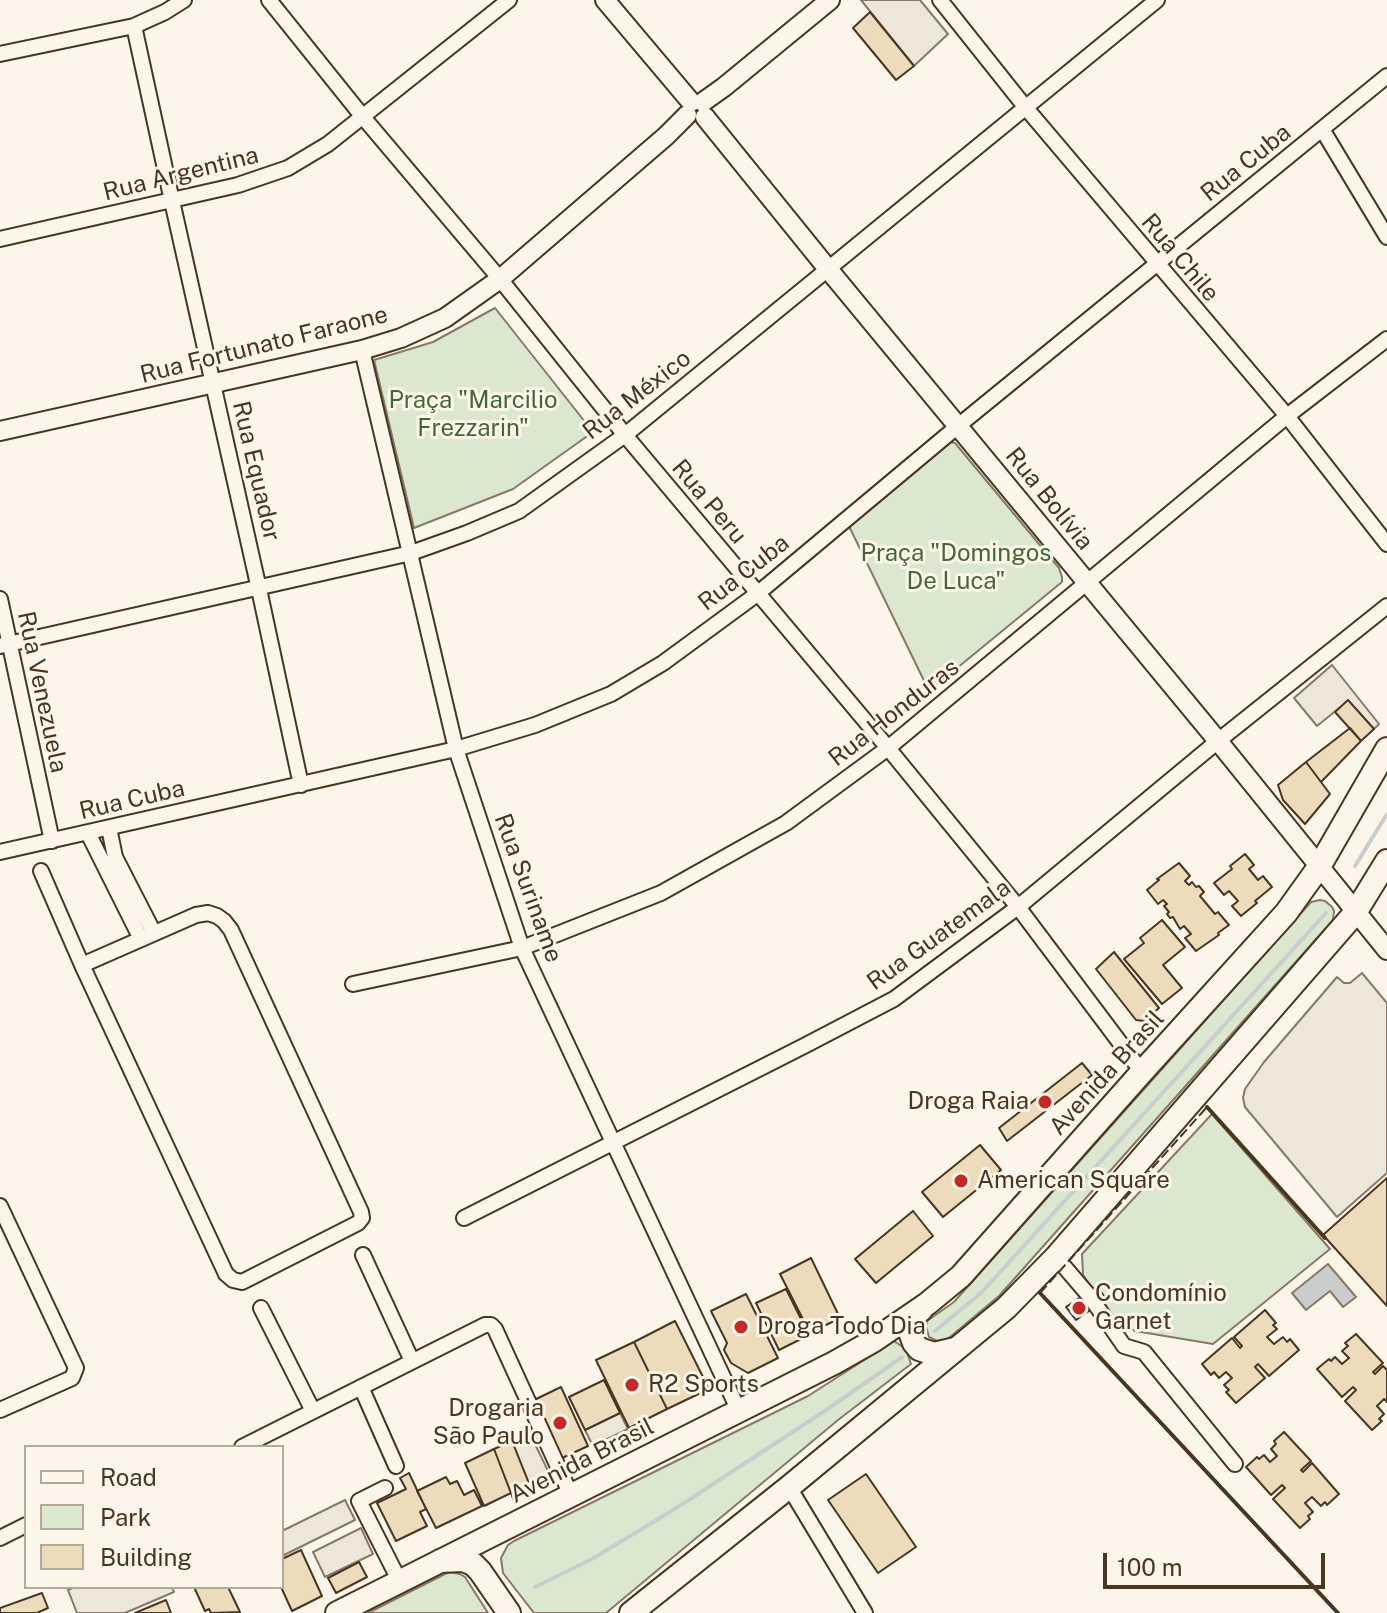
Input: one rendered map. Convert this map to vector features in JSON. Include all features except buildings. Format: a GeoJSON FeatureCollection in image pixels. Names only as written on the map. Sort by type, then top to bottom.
{"type":"FeatureCollection","features":[{"type":"Feature","properties":{"kind":"main road","name":"Rua Bolívia"},"geometry":{"type":"LineString","coordinates":[[605,0],[1387,950]]}},
{"type":"Feature","properties":{"kind":"main road","name":"Rua Fortunato Faraone"},"geometry":{"type":"LineString","coordinates":[[0,431],[362,350],[401,338],[445,318],[500,279],[830,0]]}},
{"type":"Feature","properties":{"kind":"main road","name":"Avenida Brasil"},"geometry":{"type":"LineString","coordinates":[[337,1613],[860,1348],[927,1304],[961,1276],[1286,913],[1319,867],[1387,749]]}},
{"type":"Feature","properties":{"kind":"main road"},"geometry":{"type":"LineString","coordinates":[[631,1613],[1006,1308],[1056,1257],[1355,913],[1387,861]]}},
{"type":"Feature","properties":{"kind":"main road"},"geometry":{"type":"LineString","coordinates":[[927,1304],[913,1320],[911,1335],[914,1343],[919,1349],[934,1354],[958,1348]]}},
{"type":"Feature","properties":{"kind":"main road"},"geometry":{"type":"LineString","coordinates":[[494,1534],[487,1541],[484,1557],[520,1613]]}},
{"type":"Feature","properties":{"kind":"main road"},"geometry":{"type":"LineString","coordinates":[[439,1561],[463,1560],[473,1564],[509,1613]]}},
{"type":"Feature","properties":{"kind":"street"},"geometry":{"type":"LineString","coordinates":[[0,54],[134,26],[184,0]]}},
{"type":"Feature","properties":{"kind":"street","name":"Rua Peru"},"geometry":{"type":"LineString","coordinates":[[269,0],[625,435],[1018,907],[1142,1072]]}},
{"type":"Feature","properties":{"kind":"street","name":"Rua Argentina"},"geometry":{"type":"LineString","coordinates":[[0,239],[238,185],[288,168],[328,144],[509,0]]}},
{"type":"Feature","properties":{"kind":"street","name":"Rua Chile"},"geometry":{"type":"LineString","coordinates":[[940,0],[1026,108],[1287,416],[1387,544]]}},
{"type":"Feature","properties":{"kind":"street","name":"Rua México"},"geometry":{"type":"LineString","coordinates":[[5,644],[411,553],[519,511],[625,435],[1157,0]]}},
{"type":"Feature","properties":{"kind":"street","name":"Rua Equador"},"geometry":{"type":"LineString","coordinates":[[134,26],[301,785]]}},
{"type":"Feature","properties":{"kind":"street","name":"Rua Cuba"},"geometry":{"type":"LineString","coordinates":[[0,852],[456,749],[535,725],[611,694],[663,663],[757,594],[1387,76]]}},
{"type":"Feature","properties":{"kind":"street"},"geometry":{"type":"LineString","coordinates":[[1322,129],[1387,237]]}},
{"type":"Feature","properties":{"kind":"street","name":"Rua Honduras"},"geometry":{"type":"LineString","coordinates":[[353,984],[522,948],[661,893],[786,823],[888,748],[1287,416],[1387,339]]}},
{"type":"Feature","properties":{"kind":"street","name":"Rua Suriname"},"geometry":{"type":"LineString","coordinates":[[362,350],[456,749],[522,948],[739,1411]]}},
{"type":"Feature","properties":{"kind":"street","name":"Rua Venezuela"},"geometry":{"type":"LineString","coordinates":[[0,599],[5,644],[52,841]]}},
{"type":"Feature","properties":{"kind":"street","name":"Rua Guatemala"},"geometry":{"type":"LineString","coordinates":[[464,1218],[894,999],[1018,907],[1387,606]]}},
{"type":"Feature","properties":{"kind":"street"},"geometry":{"type":"LineString","coordinates":[[109,828],[115,857],[147,936]]}},
{"type":"Feature","properties":{"kind":"street"},"geometry":{"type":"LineString","coordinates":[[88,833],[147,936]]}},
{"type":"Feature","properties":{"kind":"street"},"geometry":{"type":"LineString","coordinates":[[41,871],[82,965],[226,1274],[242,1282],[358,1223],[362,1218],[361,1212],[231,930],[217,916],[208,913],[196,915],[82,965]]}},
{"type":"Feature","properties":{"kind":"street"},"geometry":{"type":"LineString","coordinates":[[0,1206],[76,1368],[72,1378],[0,1410]]}},
{"type":"Feature","properties":{"kind":"street"},"geometry":{"type":"LineString","coordinates":[[363,1255],[412,1361]]}},
{"type":"Feature","properties":{"kind":"street"},"geometry":{"type":"LineString","coordinates":[[1056,1257],[1091,1298],[1124,1346],[1144,1352],[1235,1464]]}},
{"type":"Feature","properties":{"kind":"street"},"geometry":{"type":"LineString","coordinates":[[261,1308],[313,1411]]}},
{"type":"Feature","properties":{"kind":"street"},"geometry":{"type":"LineString","coordinates":[[246,1445],[485,1325],[491,1325],[571,1495]]}},
{"type":"Feature","properties":{"kind":"street"},"geometry":{"type":"LineString","coordinates":[[361,1387],[396,1466]]}},
{"type":"Feature","properties":{"kind":"street"},"geometry":{"type":"LineString","coordinates":[[789,1487],[865,1613]]}},
{"type":"Feature","properties":{"kind":"street"},"geometry":{"type":"LineString","coordinates":[[385,1488],[359,1501],[400,1582]]}},
{"type":"Feature","properties":{"kind":"street"},"geometry":{"type":"LineString","coordinates":[[0,1538],[24,1526]]}},
{"type":"Feature","properties":{"kind":"green space","name":"Praça \"Marcilio Frezzarin\""},"geometry":{"type":"Polygon","coordinates":[[[495,308],[593,432],[513,489],[414,528],[374,360],[433,342],[495,308]]]}},
{"type":"Feature","properties":{"kind":"green space","name":"Praça \"Domingos De Luca\""},"geometry":{"type":"Polygon","coordinates":[[[950,442],[955,443],[1059,568],[1062,582],[929,691],[847,522],[950,442]]]}},
{"type":"Feature","properties":{"kind":"green space"},"geometry":{"type":"Polygon","coordinates":[[[1320,900],[1332,907],[1333,920],[999,1296],[944,1342],[929,1337],[927,1321],[954,1302],[1311,902],[1320,900]]]}},
{"type":"Feature","properties":{"kind":"green space"},"geometry":{"type":"Polygon","coordinates":[[[1212,1114],[1330,1249],[1213,1344],[1135,1331],[1114,1320],[1083,1275],[1082,1254],[1212,1114]]]}},
{"type":"Feature","properties":{"kind":"green space"},"geometry":{"type":"Polygon","coordinates":[[[894,1341],[906,1349],[911,1364],[838,1420],[606,1613],[534,1613],[503,1573],[501,1558],[514,1541],[808,1396],[894,1341]]]}},
{"type":"Feature","properties":{"kind":"green space"},"geometry":{"type":"Polygon","coordinates":[[[449,1572],[465,1577],[488,1613],[368,1613],[449,1572]]]}},
{"type":"Feature","properties":{"kind":"shaded area"},"geometry":{"type":"Polygon","coordinates":[[[861,0],[920,0],[948,34],[914,66],[861,0]]]}},
{"type":"Feature","properties":{"kind":"shaded area"},"geometry":{"type":"Polygon","coordinates":[[[1332,665],[1379,724],[1374,729],[1348,701],[1317,726],[1294,698],[1332,665]]]}},
{"type":"Feature","properties":{"kind":"shaded area"},"geometry":{"type":"Polygon","coordinates":[[[1362,973],[1387,1003],[1387,1173],[1337,1217],[1245,1107],[1243,1098],[1245,1089],[1264,1062],[1337,977],[1344,983],[1350,983],[1362,973]]]}},
{"type":"Feature","properties":{"kind":"shaded area"},"geometry":{"type":"Polygon","coordinates":[[[1328,1264],[1356,1297],[1343,1307],[1330,1291],[1306,1310],[1292,1293],[1328,1264]]]}},
{"type":"Feature","properties":{"kind":"shaded area"},"geometry":{"type":"Polygon","coordinates":[[[620,1413],[628,1429],[593,1446],[585,1430],[620,1413]]]}},
{"type":"Feature","properties":{"kind":"shaded area"},"geometry":{"type":"Polygon","coordinates":[[[529,1432],[554,1483],[532,1491],[512,1441],[529,1432]]]}},
{"type":"Feature","properties":{"kind":"shaded area"},"geometry":{"type":"Polygon","coordinates":[[[345,1500],[355,1520],[284,1555],[284,1530],[345,1500]]]}},
{"type":"Feature","properties":{"kind":"shaded area"},"geometry":{"type":"Polygon","coordinates":[[[361,1528],[373,1554],[325,1577],[313,1552],[361,1528]]]}},
{"type":"Feature","properties":{"kind":"shaded area"},"geometry":{"type":"Polygon","coordinates":[[[173,1589],[174,1592],[125,1613],[77,1613],[68,1590],[173,1589]]]}},
{"type":"Feature","properties":{"kind":"waterway"},"geometry":{"type":"LineString","coordinates":[[1355,866],[1387,814]]}},
{"type":"Feature","properties":{"kind":"waterway"},"geometry":{"type":"LineString","coordinates":[[935,1331],[982,1292],[1326,913]]}},
{"type":"Feature","properties":{"kind":"waterway"},"geometry":{"type":"LineString","coordinates":[[535,1587],[592,1559],[670,1512],[902,1357]]}},
{"type":"Feature","properties":{"kind":"fence"},"geometry":{"type":"LineString","coordinates":[[1040,1293],[1207,1107]]}},
{"type":"Feature","properties":{"kind":"wall"},"geometry":{"type":"LineString","coordinates":[[1207,1107],[1325,1238]]}},
{"type":"Feature","properties":{"kind":"wall"},"geometry":{"type":"LineString","coordinates":[[1040,1293],[1338,1613]]}},
{"type":"Feature","properties":{"kind":"place","name":"Droga Raia"},"geometry":{"type":"Point","coordinates":[1045,1102]}},
{"type":"Feature","properties":{"kind":"place","name":"American Square"},"geometry":{"type":"Point","coordinates":[961,1181]}},
{"type":"Feature","properties":{"kind":"place","name":"Condomínio Garnet"},"geometry":{"type":"Point","coordinates":[1079,1308]}},
{"type":"Feature","properties":{"kind":"place","name":"Droga Todo Dia"},"geometry":{"type":"Point","coordinates":[741,1327]}},
{"type":"Feature","properties":{"kind":"place","name":"R2 Sports"},"geometry":{"type":"Point","coordinates":[632,1385]}},
{"type":"Feature","properties":{"kind":"place","name":"Drogaria São Paulo"},"geometry":{"type":"Point","coordinates":[560,1423]}}]}
